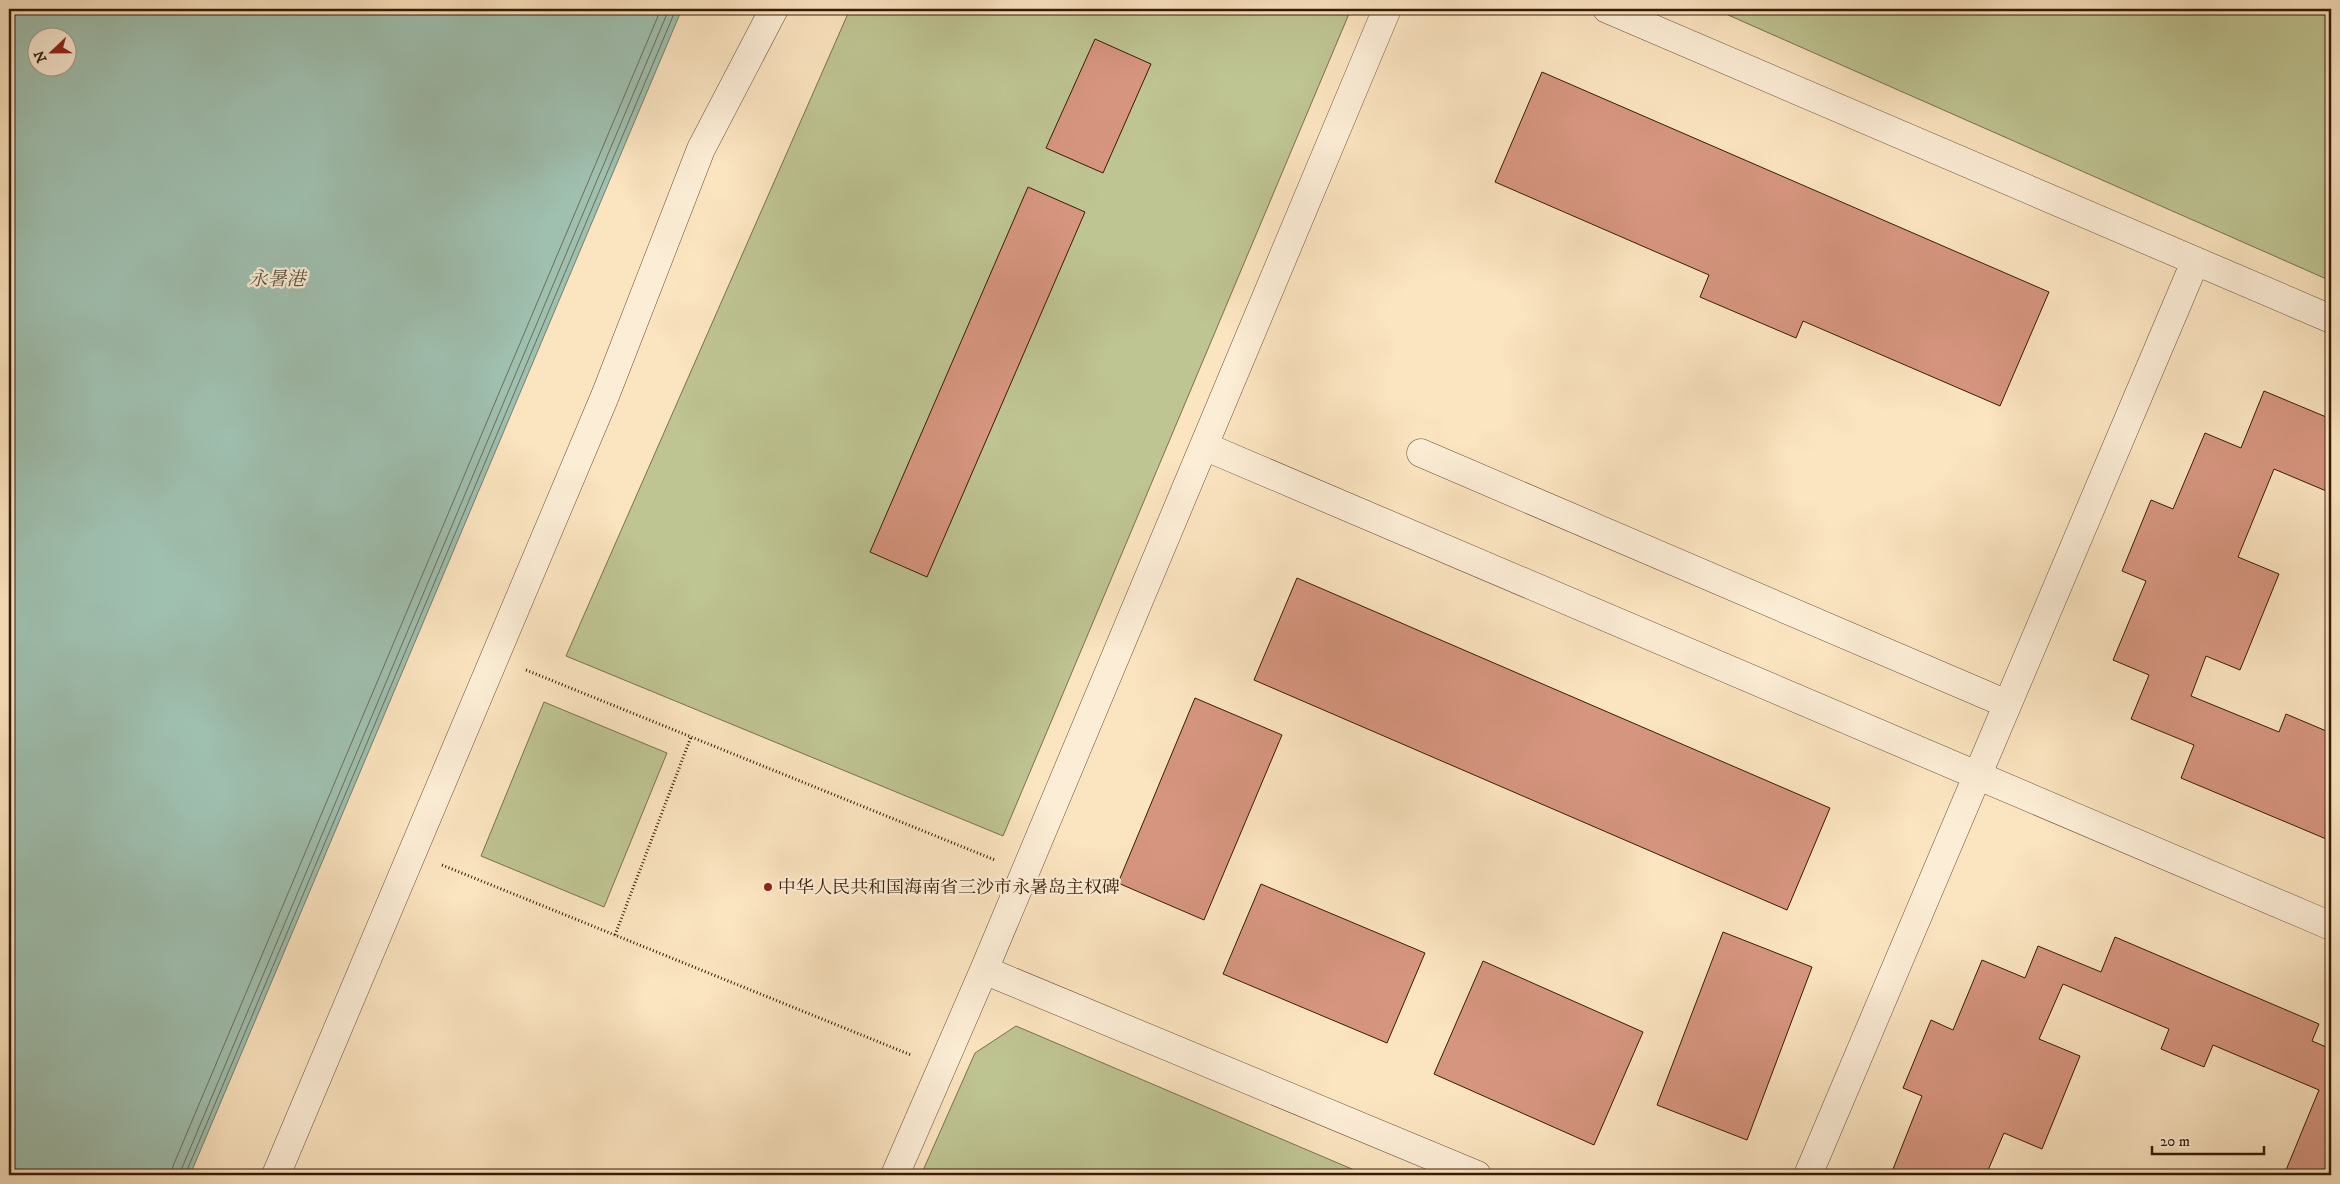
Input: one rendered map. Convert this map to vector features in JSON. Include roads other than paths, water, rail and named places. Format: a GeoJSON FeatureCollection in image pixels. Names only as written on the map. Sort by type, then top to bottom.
{"type":"FeatureCollection","features":[{"type":"Feature","properties":{"kind":"street"},"geometry":{"type":"LineString","coordinates":[[276,1175],[605,396],[701,149],[774,9]]}},
{"type":"Feature","properties":{"kind":"street"},"geometry":{"type":"LineString","coordinates":[[896,1175],[1026,872],[1387,9]]}},
{"type":"Feature","properties":{"kind":"street"},"geometry":{"type":"LineString","coordinates":[[1607,9],[2331,319]]}},
{"type":"Feature","properties":{"kind":"street"},"geometry":{"type":"LineString","coordinates":[[1808,1175],[2195,262]]}},
{"type":"Feature","properties":{"kind":"street"},"geometry":{"type":"LineString","coordinates":[[1204,446],[2331,926]]}},
{"type":"Feature","properties":{"kind":"street"},"geometry":{"type":"LineString","coordinates":[[1421,453],[2007,704]]}},
{"type":"Feature","properties":{"kind":"street"},"geometry":{"type":"LineString","coordinates":[[984,970],[1477,1175]]}},
{"type":"Feature","properties":{"kind":"water","name":"永暑港"},"geometry":{"type":"Polygon","coordinates":[[[9,9],[682,9],[190,1175],[9,1175],[9,9]]]}},
{"type":"Feature","properties":{"kind":"place","name":"中华人民共和国海南省三沙市永暑岛主权碑"},"geometry":{"type":"Point","coordinates":[768,887]}}]}
